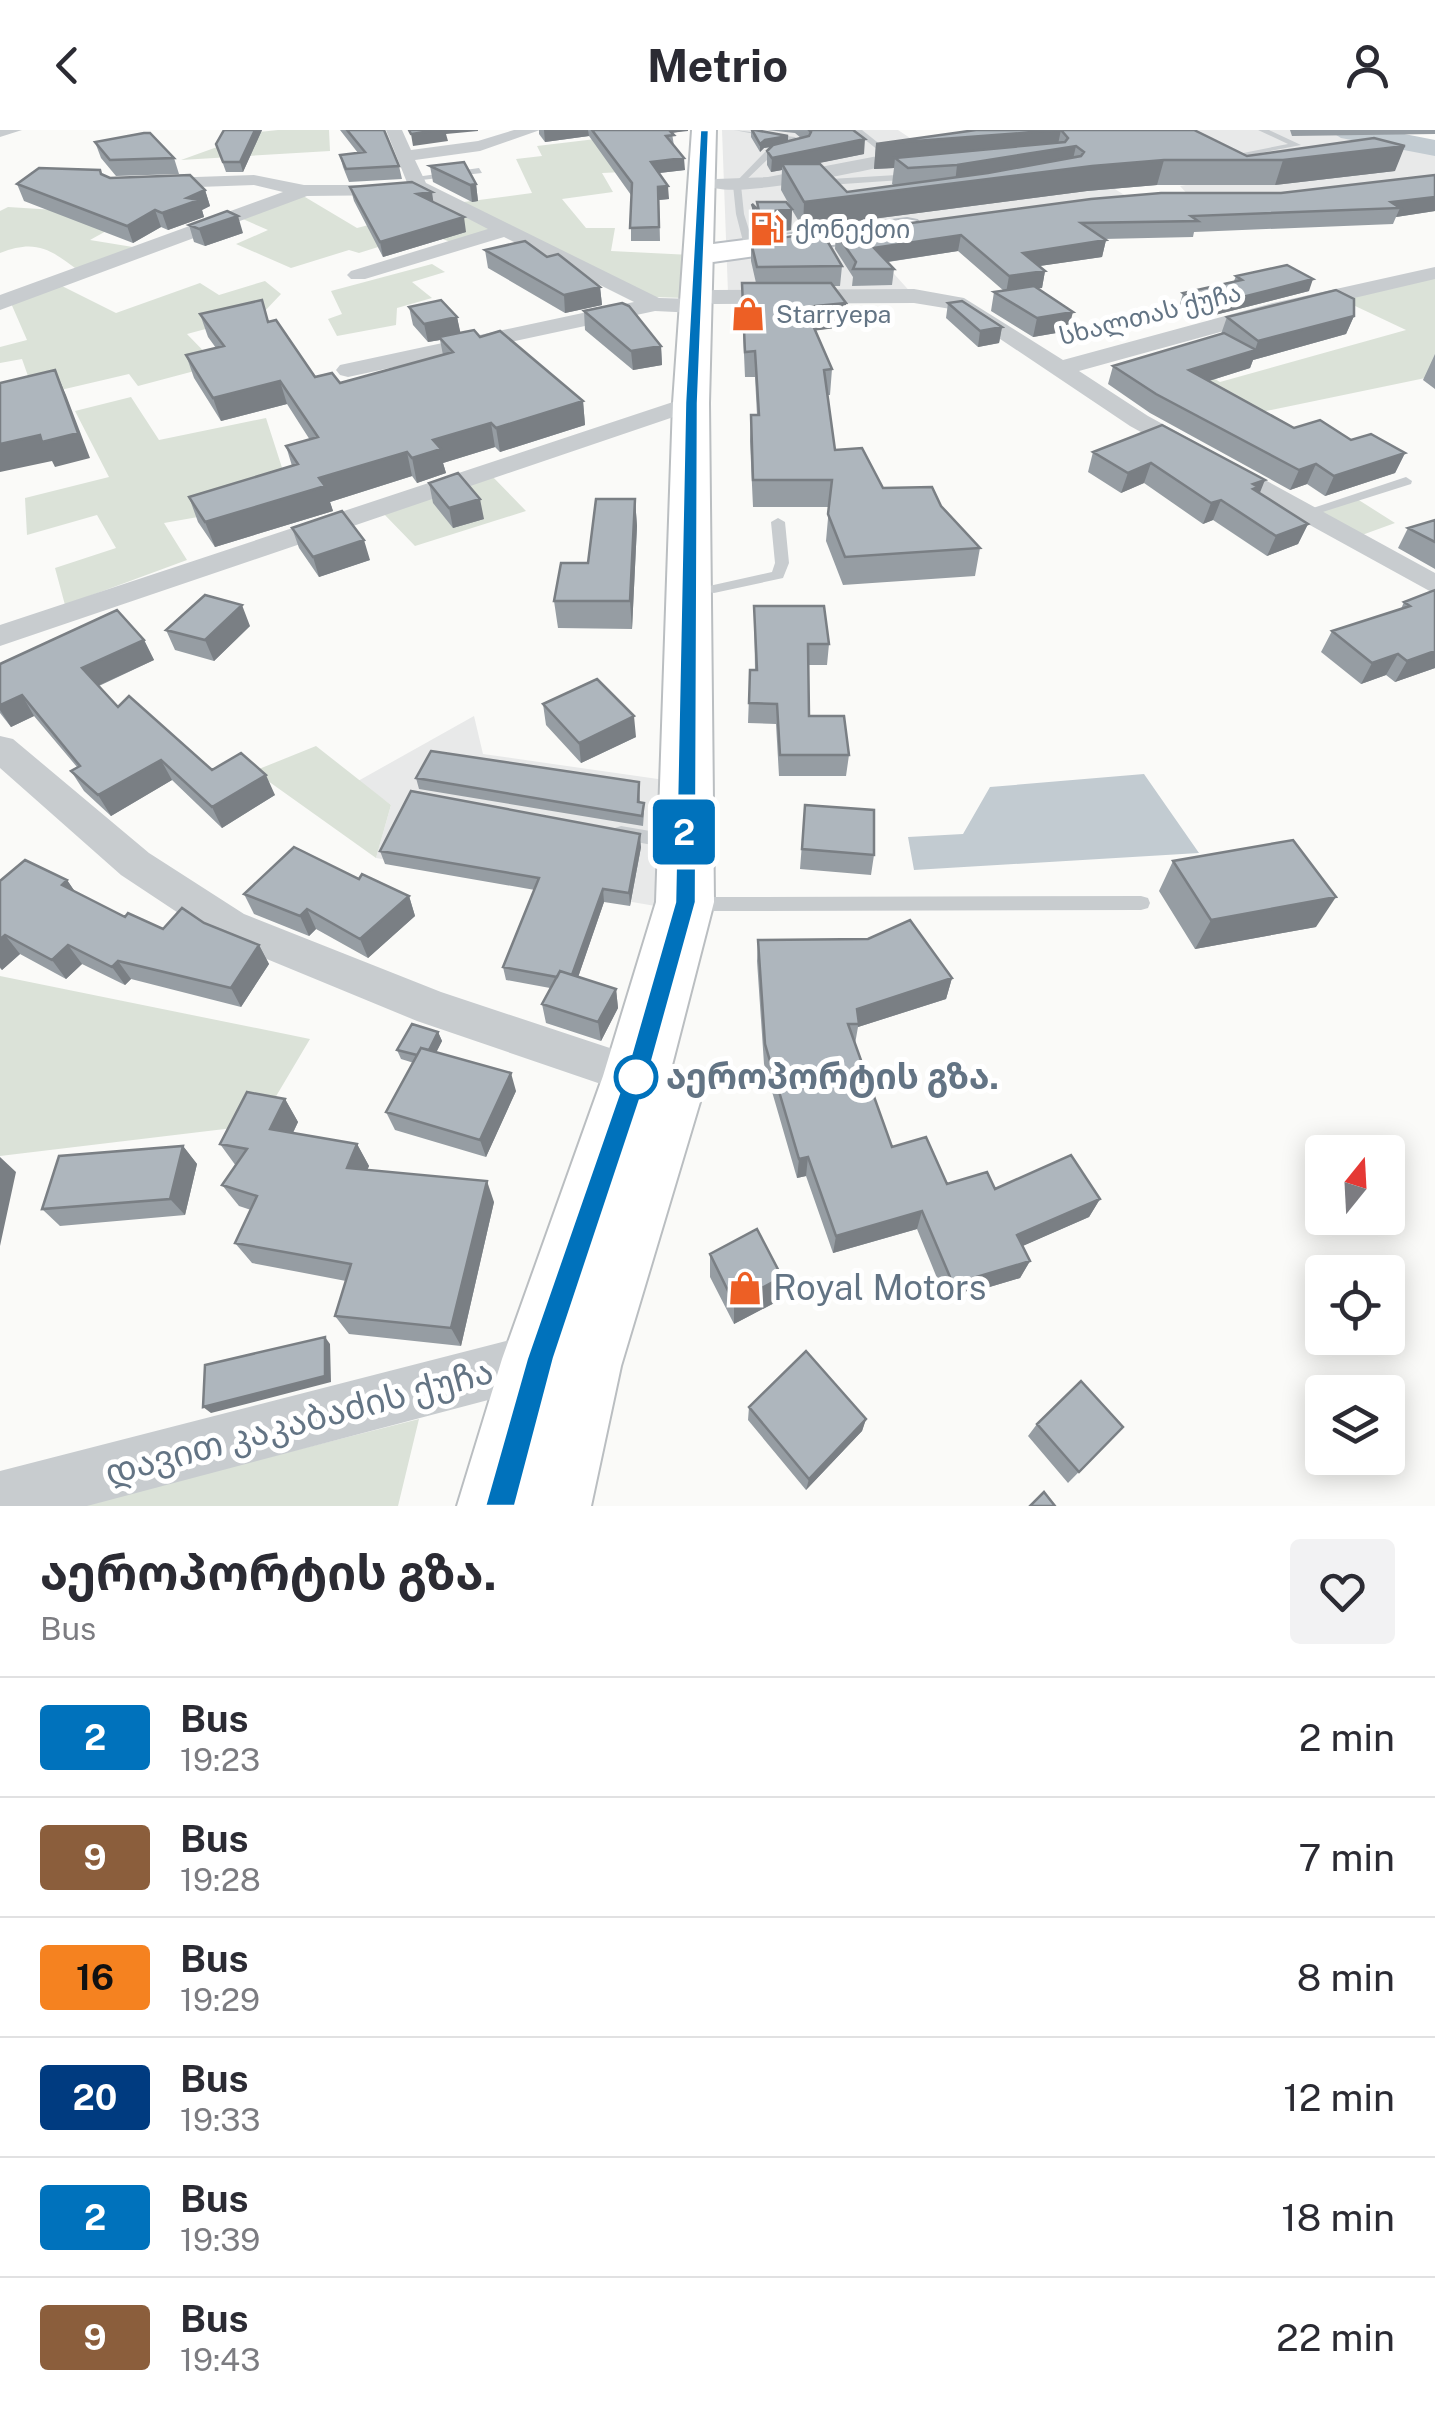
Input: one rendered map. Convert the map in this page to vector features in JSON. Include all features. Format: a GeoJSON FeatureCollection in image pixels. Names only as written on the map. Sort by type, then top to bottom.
{"type":"FeatureCollection","features":[{"type":"Feature","properties":{"kind":"highway"},"geometry":{"type":"LineString","coordinates":[[545,1500],[581,1366],[671,1085],[699,874],[714,588],[704,301],[704,130]]}},
{"type":"Feature","properties":{"kind":"highway"},"geometry":{"type":"LineString","coordinates":[[545,1500],[540,1358],[636,1076],[685,902],[699,874],[691,403],[704,301],[727,185],[716,130]]}},
{"type":"Feature","properties":{"kind":"street"},"geometry":{"type":"LineString","coordinates":[[0,132],[14,130]]}},
{"type":"Feature","properties":{"kind":"street"},"geometry":{"type":"LineString","coordinates":[[394,130],[415,182],[655,304]]}},
{"type":"Feature","properties":{"kind":"street"},"geometry":{"type":"LineString","coordinates":[[402,156],[480,146],[528,130]]}},
{"type":"Feature","properties":{"kind":"street"},"geometry":{"type":"LineString","coordinates":[[727,185],[768,184],[946,149]]}},
{"type":"Feature","properties":{"kind":"street"},"geometry":{"type":"LineString","coordinates":[[116,184],[254,180],[305,190],[366,192],[415,182]]}},
{"type":"Feature","properties":{"kind":"street"},"geometry":{"type":"LineString","coordinates":[[0,303],[305,190]]}},
{"type":"Feature","properties":{"kind":"street"},"geometry":{"type":"LineString","coordinates":[[713,253],[824,246],[935,223]]}},
{"type":"Feature","properties":{"kind":"street"},"geometry":{"type":"LineString","coordinates":[[358,276],[505,230]]}},
{"type":"Feature","properties":{"kind":"street","name":"სხალთას ქუჩა"},"geometry":{"type":"LineString","coordinates":[[655,304],[914,296],[964,305],[1058,369],[1281,308],[1435,273]]}},
{"type":"Feature","properties":{"kind":"street"},"geometry":{"type":"LineString","coordinates":[[348,370],[655,304]]}},
{"type":"Feature","properties":{"kind":"street"},"geometry":{"type":"LineString","coordinates":[[1058,369],[1139,421],[1435,585]]}},
{"type":"Feature","properties":{"kind":"street"},"geometry":{"type":"LineString","coordinates":[[0,636],[691,403]]}},
{"type":"Feature","properties":{"kind":"street"},"geometry":{"type":"LineString","coordinates":[[0,748],[135,864],[230,926],[432,1008],[636,1076]]}},
{"type":"Feature","properties":{"kind":"street","name":"დავით კაკაბაძის ქუჩა"},"geometry":{"type":"LineString","coordinates":[[0,1500],[540,1358]]}},
{"type":"Feature","properties":{"kind":"lane"},"geometry":{"type":"LineString","coordinates":[[738,130],[795,139],[802,147],[768,154],[727,185],[750,249]]}},
{"type":"Feature","properties":{"kind":"lane"},"geometry":{"type":"LineString","coordinates":[[857,130],[893,158]]}},
{"type":"Feature","properties":{"kind":"lane"},"geometry":{"type":"LineString","coordinates":[[1207,152],[1222,159],[1297,145],[1262,130]]}},
{"type":"Feature","properties":{"kind":"lane"},"geometry":{"type":"LineString","coordinates":[[415,182],[479,171]]}},
{"type":"Feature","properties":{"kind":"lane"},"geometry":{"type":"LineString","coordinates":[[768,184],[837,186],[922,176]]}},
{"type":"Feature","properties":{"kind":"lane"},"geometry":{"type":"LineString","coordinates":[[1305,513],[1406,480]]}},
{"type":"Feature","properties":{"kind":"lane"},"geometry":{"type":"LineString","coordinates":[[714,588],[778,575],[782,563],[778,522]]}},
{"type":"Feature","properties":{"kind":"lane"},"geometry":{"type":"LineString","coordinates":[[610,831],[699,874],[1141,903]]}},
{"type":"Feature","properties":{"kind":"shaded area"},"geometry":{"type":"Polygon","coordinates":[[[329,130],[330,151],[181,160],[259,132],[329,130]]]}},
{"type":"Feature","properties":{"kind":"shaded area"},"geometry":{"type":"Polygon","coordinates":[[[722,130],[898,130],[916,142],[966,130],[1322,130],[1395,148],[1435,152],[1435,178],[1275,197],[1190,197],[1180,186],[1216,180],[1100,180],[1131,199],[859,235],[914,296],[728,293],[722,130]]]}},
{"type":"Feature","properties":{"kind":"shaded area"},"geometry":{"type":"Polygon","coordinates":[[[604,138],[623,172],[602,173],[613,192],[562,199],[586,228],[615,228],[611,251],[691,255],[685,298],[654,297],[448,204],[532,193],[516,159],[542,156],[537,146],[604,138]]]}},
{"type":"Feature","properties":{"kind":"shaded area"},"geometry":{"type":"Polygon","coordinates":[[[300,194],[357,228],[443,206],[495,231],[455,244],[426,232],[359,253],[349,250],[291,268],[236,244],[268,230],[236,216],[300,194]]]}},
{"type":"Feature","properties":{"kind":"shaded area"},"geometry":{"type":"Polygon","coordinates":[[[8,207],[135,215],[90,240],[139,248],[79,271],[42,248],[23,247],[0,253],[0,211],[8,207]]]}},
{"type":"Feature","properties":{"kind":"shaded area"},"geometry":{"type":"Polygon","coordinates":[[[432,264],[445,272],[412,282],[432,298],[397,308],[396,325],[337,336],[328,319],[342,314],[331,291],[432,264]]]}},
{"type":"Feature","properties":{"kind":"shaded area"},"geometry":{"type":"Polygon","coordinates":[[[1435,273],[1435,376],[1261,412],[1248,419],[1176,356],[1220,382],[1406,330],[1334,296],[1435,273]]]}},
{"type":"Feature","properties":{"kind":"shaded area"},"geometry":{"type":"Polygon","coordinates":[[[265,281],[281,294],[262,314],[187,334],[217,365],[138,386],[129,374],[35,396],[22,359],[0,363],[0,347],[27,340],[10,301],[58,284],[116,313],[200,283],[219,295],[265,281]]]}},
{"type":"Feature","properties":{"kind":"shaded area"},"geometry":{"type":"Polygon","coordinates":[[[131,397],[159,440],[266,418],[285,477],[198,517],[164,523],[187,560],[65,605],[55,568],[116,548],[97,515],[27,535],[25,498],[109,477],[75,411],[131,397]]]}},
{"type":"Feature","properties":{"kind":"shaded area"},"geometry":{"type":"Polygon","coordinates":[[[490,474],[526,511],[415,546],[382,512],[490,474]]]}},
{"type":"Feature","properties":{"kind":"shaded area"},"geometry":{"type":"Polygon","coordinates":[[[1354,497],[1395,523],[1351,539],[1305,513],[1354,497]]]}},
{"type":"Feature","properties":{"kind":"shaded area"},"geometry":{"type":"Polygon","coordinates":[[[474,716],[483,754],[679,782],[673,909],[376,858],[391,805],[358,781],[474,716]]]}},
{"type":"Feature","properties":{"kind":"shaded area"},"geometry":{"type":"Polygon","coordinates":[[[316,746],[391,805],[376,858],[254,771],[316,746]]]}},
{"type":"Feature","properties":{"kind":"shaded area"},"geometry":{"type":"Polygon","coordinates":[[[1144,774],[1199,853],[914,870],[908,837],[963,834],[990,787],[1144,774]]]}},
{"type":"Feature","properties":{"kind":"shaded area"},"geometry":{"type":"Polygon","coordinates":[[[0,976],[310,1039],[259,1125],[0,1156],[0,976]]]}},
{"type":"Feature","properties":{"kind":"shaded area"},"geometry":{"type":"Polygon","coordinates":[[[419,1419],[398,1506],[76,1506],[419,1419]]]}},
{"type":"Feature","properties":{"kind":"building"},"geometry":{"type":"Polygon","coordinates":[[[224,130],[255,130],[240,162],[223,162],[216,144],[224,130]]]}},
{"type":"Feature","properties":{"kind":"building"},"geometry":{"type":"Polygon","coordinates":[[[347,130],[384,130],[399,166],[346,169],[340,155],[365,152],[347,130]]]}},
{"type":"Feature","properties":{"kind":"building"},"geometry":{"type":"Polygon","coordinates":[[[409,130],[441,130],[411,134],[409,130]]]}},
{"type":"Feature","properties":{"kind":"building"},"geometry":{"type":"Polygon","coordinates":[[[592,130],[669,130],[674,135],[666,136],[684,158],[651,162],[668,186],[658,187],[659,227],[630,228],[632,183],[592,130]]]}},
{"type":"Feature","properties":{"kind":"building"},"geometry":{"type":"Polygon","coordinates":[[[752,130],[788,136],[760,144],[752,130]]]}},
{"type":"Feature","properties":{"kind":"building"},"geometry":{"type":"Polygon","coordinates":[[[809,130],[853,130],[865,139],[772,158],[767,151],[773,145],[809,136],[809,130]]]}},
{"type":"Feature","properties":{"kind":"building"},"geometry":{"type":"Polygon","coordinates":[[[976,130],[1061,130],[876,144],[976,130]]]}},
{"type":"Feature","properties":{"kind":"building"},"geometry":{"type":"Polygon","coordinates":[[[1061,130],[1194,130],[1247,156],[1374,138],[1405,146],[1283,160],[1164,160],[1092,166],[804,202],[782,164],[820,164],[847,192],[1081,156],[1084,152],[1076,146],[957,165],[908,168],[895,158],[1065,142],[1068,138],[1061,130]]]}},
{"type":"Feature","properties":{"kind":"building"},"geometry":{"type":"Polygon","coordinates":[[[150,133],[174,158],[110,160],[95,142],[150,133]]]}},
{"type":"Feature","properties":{"kind":"building"},"geometry":{"type":"Polygon","coordinates":[[[464,162],[476,184],[470,185],[430,166],[464,162]]]}},
{"type":"Feature","properties":{"kind":"building"},"geometry":{"type":"Polygon","coordinates":[[[39,168],[100,170],[110,178],[190,175],[205,190],[187,198],[199,200],[162,213],[155,210],[127,226],[17,184],[39,168]]]}},
{"type":"Feature","properties":{"kind":"building"},"geometry":{"type":"Polygon","coordinates":[[[1435,175],[1435,197],[1391,202],[1400,208],[1191,216],[1198,221],[1081,223],[1106,240],[1023,253],[1045,271],[1009,276],[961,235],[874,248],[894,269],[853,269],[856,262],[836,233],[1091,199],[1161,193],[1281,193],[1435,175]]]}},
{"type":"Feature","properties":{"kind":"building"},"geometry":{"type":"Polygon","coordinates":[[[412,182],[432,192],[417,194],[464,217],[380,242],[350,187],[412,182]]]}},
{"type":"Feature","properties":{"kind":"building"},"geometry":{"type":"Polygon","coordinates":[[[757,202],[786,202],[792,209],[755,213],[752,204],[759,211],[757,202]]]}},
{"type":"Feature","properties":{"kind":"building"},"geometry":{"type":"Polygon","coordinates":[[[227,211],[238,216],[199,229],[189,225],[227,211]]]}},
{"type":"Feature","properties":{"kind":"building"},"geometry":{"type":"Polygon","coordinates":[[[822,232],[842,266],[757,267],[751,242],[822,232]]]}},
{"type":"Feature","properties":{"kind":"building"},"geometry":{"type":"Polygon","coordinates":[[[525,241],[547,257],[558,254],[600,287],[564,295],[485,250],[525,241]]]}},
{"type":"Feature","properties":{"kind":"building"},"geometry":{"type":"Polygon","coordinates":[[[1287,265],[1313,279],[1203,307],[1183,293],[1242,280],[1236,276],[1287,265]]]}},
{"type":"Feature","properties":{"kind":"building"},"geometry":{"type":"Polygon","coordinates":[[[742,283],[831,283],[846,303],[805,307],[832,369],[824,370],[835,450],[862,448],[883,488],[932,487],[941,506],[980,548],[845,557],[828,514],[832,480],[753,480],[751,415],[759,415],[755,351],[745,352],[742,283]]]}},
{"type":"Feature","properties":{"kind":"building"},"geometry":{"type":"Polygon","coordinates":[[[1034,286],[1073,312],[1037,318],[994,292],[1034,286]]]}},
{"type":"Feature","properties":{"kind":"building"},"geometry":{"type":"Polygon","coordinates":[[[1336,290],[1354,299],[1354,316],[1258,341],[1227,317],[1336,290]]]}},
{"type":"Feature","properties":{"kind":"building"},"geometry":{"type":"Polygon","coordinates":[[[262,300],[268,322],[276,320],[315,377],[332,373],[340,383],[453,352],[439,337],[474,330],[480,337],[500,331],[583,401],[496,428],[491,423],[433,440],[441,449],[412,458],[407,452],[319,478],[325,486],[205,522],[189,497],[298,464],[286,446],[318,437],[280,381],[213,398],[186,355],[224,346],[200,314],[262,300]]]}},
{"type":"Feature","properties":{"kind":"building"},"geometry":{"type":"Polygon","coordinates":[[[441,300],[457,317],[424,324],[409,307],[441,300]]]}},
{"type":"Feature","properties":{"kind":"building"},"geometry":{"type":"Polygon","coordinates":[[[962,301],[1002,327],[980,331],[948,303],[962,301]]]}},
{"type":"Feature","properties":{"kind":"building"},"geometry":{"type":"Polygon","coordinates":[[[622,303],[629,306],[661,346],[631,351],[584,311],[622,303]]]}},
{"type":"Feature","properties":{"kind":"building"},"geometry":{"type":"Polygon","coordinates":[[[1224,333],[1256,350],[1189,370],[1294,428],[1320,420],[1351,440],[1371,434],[1405,453],[1334,476],[1316,464],[1299,470],[1156,394],[1113,366],[1224,333]]]}},
{"type":"Feature","properties":{"kind":"building"},"geometry":{"type":"Polygon","coordinates":[[[55,370],[78,433],[42,442],[40,435],[0,444],[0,383],[55,370]]]}},
{"type":"Feature","properties":{"kind":"building"},"geometry":{"type":"Polygon","coordinates":[[[1162,425],[1265,480],[1253,484],[1258,487],[1253,489],[1308,524],[1276,536],[1221,500],[1211,503],[1151,463],[1128,473],[1093,452],[1162,425]]]}},
{"type":"Feature","properties":{"kind":"building"},"geometry":{"type":"Polygon","coordinates":[[[458,473],[480,499],[449,508],[429,483],[458,473]]]}},
{"type":"Feature","properties":{"kind":"building"},"geometry":{"type":"Polygon","coordinates":[[[596,499],[635,499],[630,601],[554,601],[561,563],[588,563],[596,499]]]}},
{"type":"Feature","properties":{"kind":"building"},"geometry":{"type":"Polygon","coordinates":[[[342,511],[364,540],[313,557],[292,528],[342,511]]]}},
{"type":"Feature","properties":{"kind":"building"},"geometry":{"type":"Polygon","coordinates":[[[1435,520],[1435,542],[1408,528],[1435,520]]]}},
{"type":"Feature","properties":{"kind":"building"},"geometry":{"type":"Polygon","coordinates":[[[1435,590],[1435,651],[1407,661],[1398,654],[1372,663],[1332,631],[1410,606],[1404,602],[1435,590]]]}},
{"type":"Feature","properties":{"kind":"building"},"geometry":{"type":"Polygon","coordinates":[[[205,595],[242,605],[205,640],[166,630],[205,595]]]}},
{"type":"Feature","properties":{"kind":"building"},"geometry":{"type":"Polygon","coordinates":[[[754,606],[824,606],[829,644],[808,644],[809,716],[844,716],[849,755],[780,755],[777,704],[749,703],[750,670],[757,670],[754,606]]]}},
{"type":"Feature","properties":{"kind":"building"},"geometry":{"type":"Polygon","coordinates":[[[117,610],[144,640],[82,668],[118,707],[129,696],[212,770],[241,753],[266,775],[212,807],[161,760],[98,795],[71,771],[80,766],[22,695],[0,705],[0,664],[117,610]]]}},
{"type":"Feature","properties":{"kind":"building"},"geometry":{"type":"Polygon","coordinates":[[[597,679],[634,716],[579,743],[543,704],[597,679]]]}},
{"type":"Feature","properties":{"kind":"building"},"geometry":{"type":"Polygon","coordinates":[[[431,751],[639,782],[638,802],[644,803],[642,816],[416,778],[431,751]]]}},
{"type":"Feature","properties":{"kind":"building"},"geometry":{"type":"Polygon","coordinates":[[[411,791],[640,834],[629,893],[603,889],[572,975],[560,971],[557,977],[503,967],[539,878],[380,851],[411,791]]]}},
{"type":"Feature","properties":{"kind":"building"},"geometry":{"type":"Polygon","coordinates":[[[805,805],[874,810],[874,855],[802,849],[805,805]]]}},
{"type":"Feature","properties":{"kind":"building"},"geometry":{"type":"Polygon","coordinates":[[[1293,840],[1336,897],[1211,920],[1173,861],[1293,840]]]}},
{"type":"Feature","properties":{"kind":"building"},"geometry":{"type":"Polygon","coordinates":[[[294,847],[359,879],[362,874],[409,896],[360,939],[307,909],[300,916],[244,894],[294,847]]]}},
{"type":"Feature","properties":{"kind":"building"},"geometry":{"type":"Polygon","coordinates":[[[25,860],[67,880],[62,885],[125,917],[128,913],[163,929],[182,908],[204,923],[259,945],[231,988],[118,961],[112,967],[68,945],[52,960],[5,935],[0,939],[0,881],[25,860]]]}},
{"type":"Feature","properties":{"kind":"building"},"geometry":{"type":"Polygon","coordinates":[[[910,920],[952,978],[857,1009],[859,1024],[848,1024],[892,1147],[926,1137],[947,1184],[987,1172],[995,1189],[1071,1155],[1100,1199],[1017,1235],[1030,1261],[953,1284],[922,1211],[836,1236],[808,1157],[799,1159],[765,1044],[758,940],[868,939],[910,920]]]}},
{"type":"Feature","properties":{"kind":"building"},"geometry":{"type":"Polygon","coordinates":[[[560,971],[616,989],[598,1022],[542,1004],[560,971]]]}},
{"type":"Feature","properties":{"kind":"building"},"geometry":{"type":"Polygon","coordinates":[[[412,1024],[438,1032],[429,1050],[421,1048],[417,1055],[397,1050],[412,1024]]]}},
{"type":"Feature","properties":{"kind":"building"},"geometry":{"type":"Polygon","coordinates":[[[421,1048],[511,1073],[480,1140],[386,1112],[421,1048]]]}},
{"type":"Feature","properties":{"kind":"building"},"geometry":{"type":"Polygon","coordinates":[[[247,1092],[285,1099],[270,1129],[357,1144],[347,1168],[487,1181],[451,1328],[335,1316],[351,1264],[235,1243],[257,1196],[222,1185],[247,1149],[220,1144],[247,1092]]]}},
{"type":"Feature","properties":{"kind":"building"},"geometry":{"type":"Polygon","coordinates":[[[183,1146],[170,1199],[42,1209],[59,1156],[183,1146]]]}},
{"type":"Feature","properties":{"kind":"building"},"geometry":{"type":"Polygon","coordinates":[[[757,1229],[782,1277],[734,1303],[710,1254],[757,1229]]]}},
{"type":"Feature","properties":{"kind":"building"},"geometry":{"type":"Polygon","coordinates":[[[325,1337],[325,1376],[203,1407],[205,1365],[325,1337]]]}},
{"type":"Feature","properties":{"kind":"building"},"geometry":{"type":"Polygon","coordinates":[[[806,1351],[866,1419],[809,1479],[749,1407],[806,1351]]]}},
{"type":"Feature","properties":{"kind":"building"},"geometry":{"type":"Polygon","coordinates":[[[1081,1381],[1123,1427],[1079,1472],[1037,1424],[1081,1381]]]}},
{"type":"Feature","properties":{"kind":"building"},"geometry":{"type":"Polygon","coordinates":[[[1044,1492],[1055,1506],[1030,1506],[1044,1492]]]}},
{"type":"Feature","properties":{"kind":"waterway"},"geometry":{"type":"LineString","coordinates":[[1341,130],[1435,148]]}},
{"type":"Feature","properties":{"kind":"bus line","name":"2"},"geometry":{"type":"LineString","coordinates":[[500,1506],[540,1358],[636,1076],[685,902],[691,403],[705,130]]}},
{"type":"Feature","properties":{"kind":"place","name":"ქონექთი"},"geometry":{"type":"Point","coordinates":[767,229]}},
{"type":"Feature","properties":{"kind":"place","name":"Starryepa"},"geometry":{"type":"Point","coordinates":[748,314]}},
{"type":"Feature","properties":{"kind":"place","name":"აეროპორტის გზა."},"geometry":{"type":"Point","coordinates":[636,1077]}},
{"type":"Feature","properties":{"kind":"place","name":"Royal Motors"},"geometry":{"type":"Point","coordinates":[745,1288]}}]}
